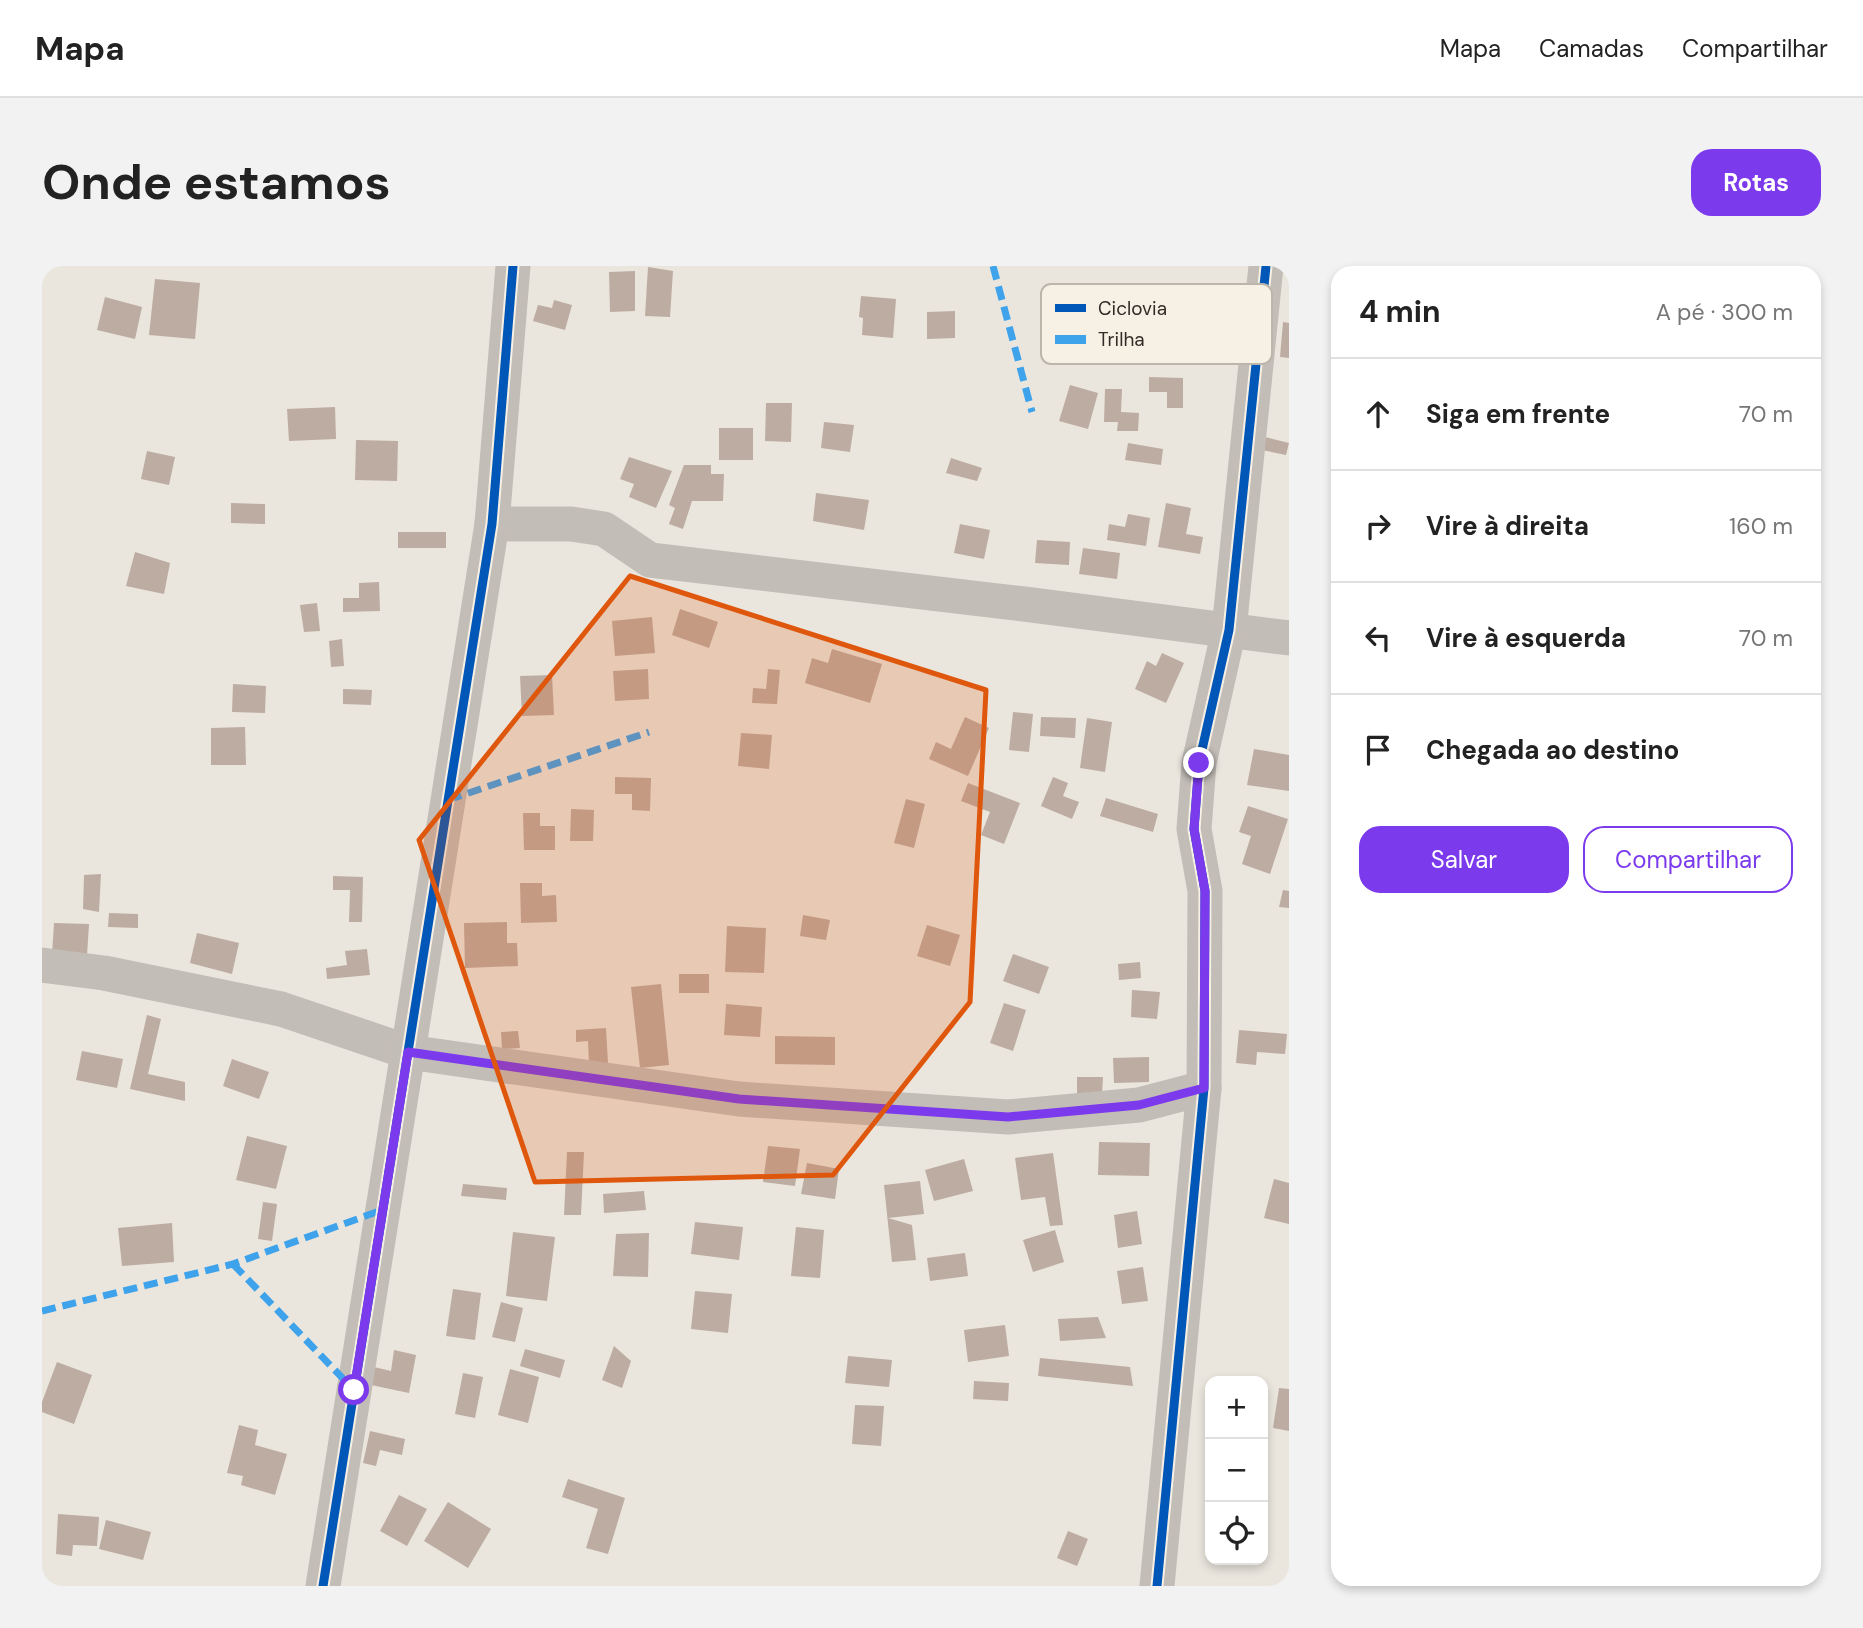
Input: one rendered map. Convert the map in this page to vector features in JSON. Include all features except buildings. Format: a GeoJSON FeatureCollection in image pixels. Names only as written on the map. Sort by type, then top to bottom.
{"type":"FeatureCollection","features":[{"type":"Feature","properties":{"kind":"street"},"geometry":{"type":"LineString","coordinates":[[323,1586],[492,524],[513,266]]}},
{"type":"Feature","properties":{"kind":"street"},"geometry":{"type":"LineString","coordinates":[[1264,284],[1266,266]]}},
{"type":"Feature","properties":{"kind":"street"},"geometry":{"type":"LineString","coordinates":[[1157,1586],[1204,1088],[1205,891],[1194,829],[1199,763],[1229,630],[1256,364]]}},
{"type":"Feature","properties":{"kind":"street"},"geometry":{"type":"LineString","coordinates":[[492,524],[571,524],[604,529],[650,560],[1289,638]]}},
{"type":"Feature","properties":{"kind":"street"},"geometry":{"type":"LineString","coordinates":[[42,965],[104,973],[281,1009],[408,1052],[739,1099],[1008,1117],[1139,1105],[1204,1088]]}},
{"type":"Feature","properties":{"kind":"highlighted area"},"geometry":{"type":"Polygon","coordinates":[[[630,576],[986,690],[970,1002],[833,1175],[535,1182],[419,840],[630,576]]]}},
{"type":"Feature","properties":{"kind":"marked path"},"geometry":{"type":"LineString","coordinates":[[993,266],[1032,412]]}},
{"type":"Feature","properties":{"kind":"marked path"},"geometry":{"type":"LineString","coordinates":[[448,800],[649,732]]}},
{"type":"Feature","properties":{"kind":"marked path"},"geometry":{"type":"LineString","coordinates":[[42,1311],[233,1264],[382,1210]]}},
{"type":"Feature","properties":{"kind":"marked path"},"geometry":{"type":"LineString","coordinates":[[233,1264],[354,1390]]}},
{"type":"Feature","properties":{"kind":"cycle path"},"geometry":{"type":"LineString","coordinates":[[323,1586],[492,524],[513,266]]}},
{"type":"Feature","properties":{"kind":"cycle path"},"geometry":{"type":"LineString","coordinates":[[1264,284],[1266,266]]}},
{"type":"Feature","properties":{"kind":"cycle path"},"geometry":{"type":"LineString","coordinates":[[1157,1586],[1204,1088],[1205,891],[1194,829],[1199,763],[1229,630],[1256,364]]}},
{"type":"Feature","properties":{"kind":"route"},"geometry":{"type":"LineString","coordinates":[[354,1390],[408,1052],[739,1099],[1008,1117],[1139,1105],[1204,1088],[1205,891],[1194,829],[1199,763]]}}]}
